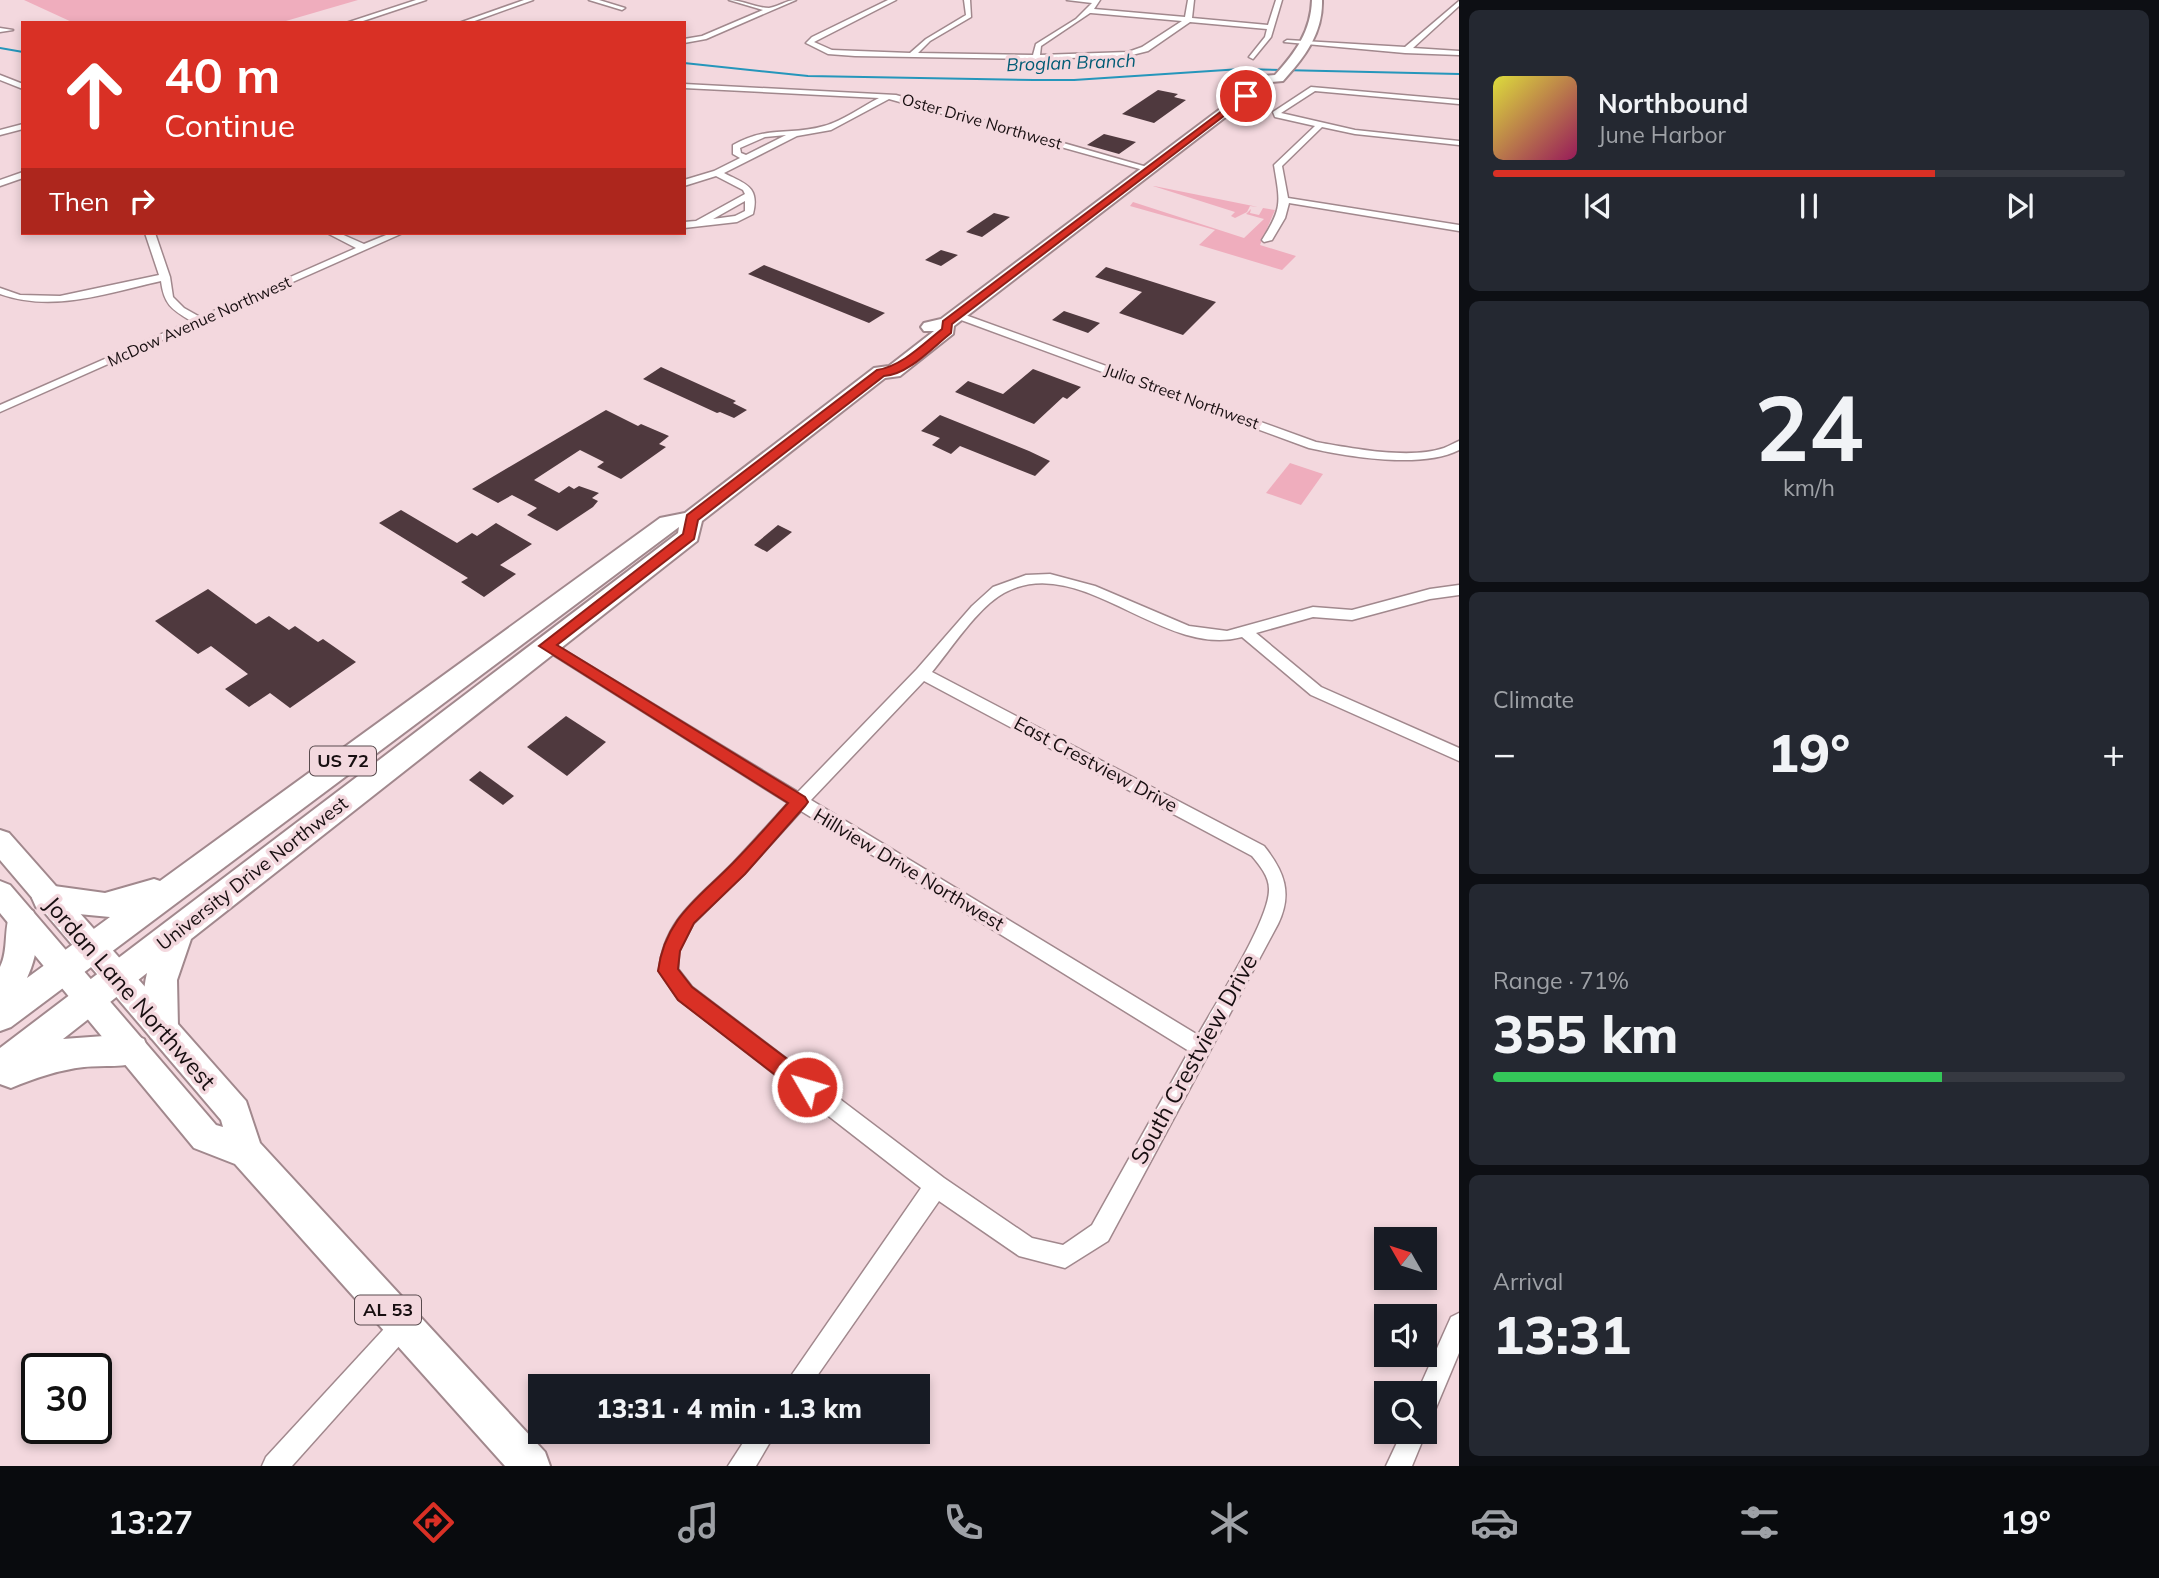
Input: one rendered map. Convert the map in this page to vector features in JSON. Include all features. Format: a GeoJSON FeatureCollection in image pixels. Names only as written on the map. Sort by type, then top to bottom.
{"type":"FeatureCollection","features":[{"type":"Feature","properties":{"kind":"highway","name":"University Drive Northwest"},"geometry":{"type":"LineString","coordinates":[[0,1016],[668,523],[692,518],[881,372],[893,372],[919,353],[947,330],[955,317],[1268,79],[1279,78],[1292,65],[1314,30],[1317,0]]}},
{"type":"Feature","properties":{"kind":"highway"},"geometry":{"type":"LineString","coordinates":[[1268,79],[1262,75],[1276,59],[1295,26]]}},
{"type":"Feature","properties":{"kind":"highway","name":"University Drive Northwest"},"geometry":{"type":"LineString","coordinates":[[0,1068],[689,536],[692,518]]}},
{"type":"Feature","properties":{"kind":"highway"},"geometry":{"type":"LineString","coordinates":[[47,898],[105,906],[178,883]]}},
{"type":"Feature","properties":{"kind":"highway"},"geometry":{"type":"LineString","coordinates":[[0,1000],[19,961],[22,920]]}},
{"type":"Feature","properties":{"kind":"highway"},"geometry":{"type":"LineString","coordinates":[[162,1027],[158,995],[163,964],[181,927]]}},
{"type":"Feature","properties":{"kind":"highway"},"geometry":{"type":"LineString","coordinates":[[0,1077],[31,1062],[57,1054],[87,1050],[132,1050]]}},
{"type":"Feature","properties":{"kind":"main road","name":"Jordan Lane Northwest"},"geometry":{"type":"LineString","coordinates":[[0,841],[235,1112],[246,1152],[401,1326],[531,1466]]}},
{"type":"Feature","properties":{"kind":"main road","name":"Jordan Lane Northwest"},"geometry":{"type":"LineString","coordinates":[[0,893],[205,1137],[246,1152]]}},
{"type":"Feature","properties":{"kind":"street"},"geometry":{"type":"LineString","coordinates":[[355,21],[423,0]]}},
{"type":"Feature","properties":{"kind":"street"},"geometry":{"type":"LineString","coordinates":[[468,21],[530,0]]}},
{"type":"Feature","properties":{"kind":"street"},"geometry":{"type":"LineString","coordinates":[[592,0],[622,8]]}},
{"type":"Feature","properties":{"kind":"street"},"geometry":{"type":"LineString","coordinates":[[732,0],[770,10]]}},
{"type":"Feature","properties":{"kind":"street"},"geometry":{"type":"LineString","coordinates":[[686,41],[704,38],[793,0]]}},
{"type":"Feature","properties":{"kind":"street"},"geometry":{"type":"LineString","coordinates":[[892,0],[809,43],[831,52],[1038,57],[1128,54],[1145,49],[1188,20],[1191,0]]}},
{"type":"Feature","properties":{"kind":"street"},"geometry":{"type":"LineString","coordinates":[[913,54],[928,40],[970,16],[967,0]]}},
{"type":"Feature","properties":{"kind":"street"},"geometry":{"type":"LineString","coordinates":[[1038,57],[1035,52],[1038,45],[1091,11],[1097,0],[1070,0]]}},
{"type":"Feature","properties":{"kind":"street"},"geometry":{"type":"LineString","coordinates":[[1253,57],[1268,37],[1279,0]]}},
{"type":"Feature","properties":{"kind":"street"},"geometry":{"type":"LineString","coordinates":[[1405,51],[1459,3]]}},
{"type":"Feature","properties":{"kind":"street"},"geometry":{"type":"LineString","coordinates":[[1091,11],[1270,27]]}},
{"type":"Feature","properties":{"kind":"street"},"geometry":{"type":"LineString","coordinates":[[0,30],[10,30]]}},
{"type":"Feature","properties":{"kind":"street"},"geometry":{"type":"LineString","coordinates":[[1287,42],[1459,53]]}},
{"type":"Feature","properties":{"kind":"street"},"geometry":{"type":"LineString","coordinates":[[0,77],[20,84]]}},
{"type":"Feature","properties":{"kind":"street"},"geometry":{"type":"LineString","coordinates":[[0,88],[20,84]]}},
{"type":"Feature","properties":{"kind":"street"},"geometry":{"type":"LineString","coordinates":[[1381,84],[1388,93]]}},
{"type":"Feature","properties":{"kind":"street","name":"Oster Drive Northwest"},"geometry":{"type":"LineString","coordinates":[[686,86],[889,96],[1150,169]]}},
{"type":"Feature","properties":{"kind":"street"},"geometry":{"type":"LineString","coordinates":[[686,97],[699,87]]}},
{"type":"Feature","properties":{"kind":"street"},"geometry":{"type":"LineString","coordinates":[[1459,102],[1388,93],[1314,89],[1281,109],[1278,115],[1320,125],[1459,143]]}},
{"type":"Feature","properties":{"kind":"street"},"geometry":{"type":"LineString","coordinates":[[746,158],[737,154],[736,147],[748,139],[768,134],[795,134],[828,128],[889,96]]}},
{"type":"Feature","properties":{"kind":"street"},"geometry":{"type":"LineString","coordinates":[[1267,240],[1284,213],[1286,200],[1278,165],[1320,125]]}},
{"type":"Feature","properties":{"kind":"street"},"geometry":{"type":"LineString","coordinates":[[0,133],[21,127]]}},
{"type":"Feature","properties":{"kind":"street"},"geometry":{"type":"LineString","coordinates":[[687,184],[717,173],[795,134]]}},
{"type":"Feature","properties":{"kind":"street"},"geometry":{"type":"LineString","coordinates":[[686,225],[737,219],[750,212],[750,195],[747,188],[717,173]]}},
{"type":"Feature","properties":{"kind":"street"},"geometry":{"type":"LineString","coordinates":[[0,183],[21,176]]}},
{"type":"Feature","properties":{"kind":"street"},"geometry":{"type":"LineString","coordinates":[[697,224],[750,195]]}},
{"type":"Feature","properties":{"kind":"street"},"geometry":{"type":"LineString","coordinates":[[1286,200],[1459,228]]}},
{"type":"Feature","properties":{"kind":"street"},"geometry":{"type":"LineString","coordinates":[[151,235],[169,298],[180,310],[200,321]]}},
{"type":"Feature","properties":{"kind":"street"},"geometry":{"type":"LineString","coordinates":[[336,235],[364,248]]}},
{"type":"Feature","properties":{"kind":"street","name":"McDow Avenue Northwest"},"geometry":{"type":"LineString","coordinates":[[0,410],[393,235]]}},
{"type":"Feature","properties":{"kind":"street"},"geometry":{"type":"LineString","coordinates":[[0,291],[23,300],[54,300],[165,277]]}},
{"type":"Feature","properties":{"kind":"street","name":"Julia Street Northwest"},"geometry":{"type":"LineString","coordinates":[[955,317],[1313,444],[1345,451],[1411,454],[1436,453],[1459,445]]}},
{"type":"Feature","properties":{"kind":"street"},"geometry":{"type":"LineString","coordinates":[[804,1374],[936,1186],[685,993],[668,971],[670,950],[687,918],[738,869],[922,673],[977,609],[998,590],[1027,580],[1050,579],[1090,589],[1187,631],[1227,636],[1312,612],[1352,615],[1430,594],[1459,590]]}},
{"type":"Feature","properties":{"kind":"street"},"geometry":{"type":"LineString","coordinates":[[1245,631],[1316,691],[1459,755]]}},
{"type":"Feature","properties":{"kind":"street","name":"Hillview Drive Northwest"},"geometry":{"type":"LineString","coordinates":[[546,646],[1200,1047]]}},
{"type":"Feature","properties":{"kind":"street","name":"East Crestview Drive"},"geometry":{"type":"LineString","coordinates":[[922,673],[1258,851],[1266,861]]}},
{"type":"Feature","properties":{"kind":"street","name":"South Crestview Drive"},"geometry":{"type":"LineString","coordinates":[[936,1186],[1027,1248],[1065,1257],[1100,1233],[1272,918],[1280,891],[1273,869],[1266,861]]}},
{"type":"Feature","properties":{"kind":"street"},"geometry":{"type":"LineString","coordinates":[[1435,1381],[1459,1325]]}},
{"type":"Feature","properties":{"kind":"street"},"geometry":{"type":"LineString","coordinates":[[275,1466],[401,1326]]}},
{"type":"Feature","properties":{"kind":"street"},"geometry":{"type":"LineString","coordinates":[[741,1466],[756,1444]]}},
{"type":"Feature","properties":{"kind":"street"},"geometry":{"type":"LineString","coordinates":[[1399,1466],[1409,1444]]}},
{"type":"Feature","properties":{"kind":"shaded area"},"geometry":{"type":"Polygon","coordinates":[[[24,0],[358,0],[286,21],[70,21],[24,0]]]}},
{"type":"Feature","properties":{"kind":"shaded area"},"geometry":{"type":"Polygon","coordinates":[[[1153,186],[1258,207],[1250,206],[1247,212],[1235,218],[1231,216],[1235,212],[1153,186]]]}},
{"type":"Feature","properties":{"kind":"shaded area"},"geometry":{"type":"Polygon","coordinates":[[[1133,202],[1244,238],[1264,219],[1246,214],[1251,209],[1250,213],[1259,215],[1263,208],[1275,210],[1260,245],[1296,256],[1282,270],[1199,245],[1215,230],[1130,206],[1133,202]]]}},
{"type":"Feature","properties":{"kind":"shaded area"},"geometry":{"type":"Polygon","coordinates":[[[1290,463],[1323,474],[1301,505],[1266,493],[1290,463]]]}},
{"type":"Feature","properties":{"kind":"building"},"geometry":{"type":"Polygon","coordinates":[[[1158,90],[1178,94],[1174,97],[1186,100],[1154,123],[1122,114],[1158,90]]]}},
{"type":"Feature","properties":{"kind":"building"},"geometry":{"type":"Polygon","coordinates":[[[1104,134],[1136,142],[1119,154],[1087,145],[1104,134]]]}},
{"type":"Feature","properties":{"kind":"building"},"geometry":{"type":"Polygon","coordinates":[[[994,213],[1010,217],[982,237],[966,232],[994,213]]]}},
{"type":"Feature","properties":{"kind":"building"},"geometry":{"type":"Polygon","coordinates":[[[941,250],[958,255],[941,266],[925,260],[941,250]]]}},
{"type":"Feature","properties":{"kind":"building"},"geometry":{"type":"Polygon","coordinates":[[[764,265],[885,313],[869,323],[748,274],[764,265]]]}},
{"type":"Feature","properties":{"kind":"building"},"geometry":{"type":"Polygon","coordinates":[[[1106,267],[1216,302],[1183,335],[1119,313],[1142,292],[1095,277],[1106,267]]]}},
{"type":"Feature","properties":{"kind":"building"},"geometry":{"type":"Polygon","coordinates":[[[1064,311],[1100,323],[1088,333],[1052,320],[1064,311]]]}},
{"type":"Feature","properties":{"kind":"building"},"geometry":{"type":"Polygon","coordinates":[[[661,367],[736,401],[733,403],[747,410],[734,418],[717,413],[643,379],[661,367]]]}},
{"type":"Feature","properties":{"kind":"building"},"geometry":{"type":"Polygon","coordinates":[[[1033,369],[1081,387],[1067,399],[1063,397],[1034,424],[955,392],[968,381],[1003,394],[1033,369]]]}},
{"type":"Feature","properties":{"kind":"building"},"geometry":{"type":"Polygon","coordinates":[[[606,410],[638,426],[641,424],[669,436],[659,444],[666,447],[621,479],[597,467],[604,462],[580,450],[534,480],[559,493],[569,486],[574,489],[579,486],[599,493],[592,498],[598,501],[593,507],[557,531],[527,515],[537,508],[512,495],[498,503],[472,489],[606,410]]]}},
{"type":"Feature","properties":{"kind":"building"},"geometry":{"type":"Polygon","coordinates":[[[940,415],[1050,461],[1035,476],[960,446],[951,454],[932,445],[940,438],[921,431],[940,415]]]}},
{"type":"Feature","properties":{"kind":"building"},"geometry":{"type":"Polygon","coordinates":[[[401,510],[457,543],[472,533],[477,536],[496,523],[532,544],[500,565],[516,574],[484,597],[461,582],[468,578],[379,523],[401,510]]]}},
{"type":"Feature","properties":{"kind":"building"},"geometry":{"type":"Polygon","coordinates":[[[778,525],[792,532],[767,552],[754,545],[778,525]]]}},
{"type":"Feature","properties":{"kind":"building"},"geometry":{"type":"Polygon","coordinates":[[[208,589],[256,624],[269,616],[289,630],[295,626],[318,642],[323,639],[356,662],[290,708],[270,693],[249,707],[225,689],[248,674],[211,646],[198,654],[155,621],[208,589]]]}},
{"type":"Feature","properties":{"kind":"building"},"geometry":{"type":"Polygon","coordinates":[[[566,716],[606,742],[567,776],[527,747],[566,716]]]}},
{"type":"Feature","properties":{"kind":"building"},"geometry":{"type":"Polygon","coordinates":[[[480,771],[514,796],[503,805],[469,780],[480,771]]]}},
{"type":"Feature","properties":{"kind":"waterway","name":"Broglan Branch"},"geometry":{"type":"LineString","coordinates":[[0,48],[21,52]]}},
{"type":"Feature","properties":{"kind":"waterway","name":"Broglan Branch"},"geometry":{"type":"LineString","coordinates":[[686,63],[808,76],[1034,80],[1074,80],[1241,69],[1459,74]]}},
{"type":"Feature","properties":{"kind":"route"},"geometry":{"type":"LineString","coordinates":[[807,1087],[685,993],[668,971],[670,950],[687,918],[738,869],[799,802],[546,646],[689,536],[692,518],[758,466],[881,372],[893,372],[919,353],[947,330],[947,323],[1246,96]]}}]}
